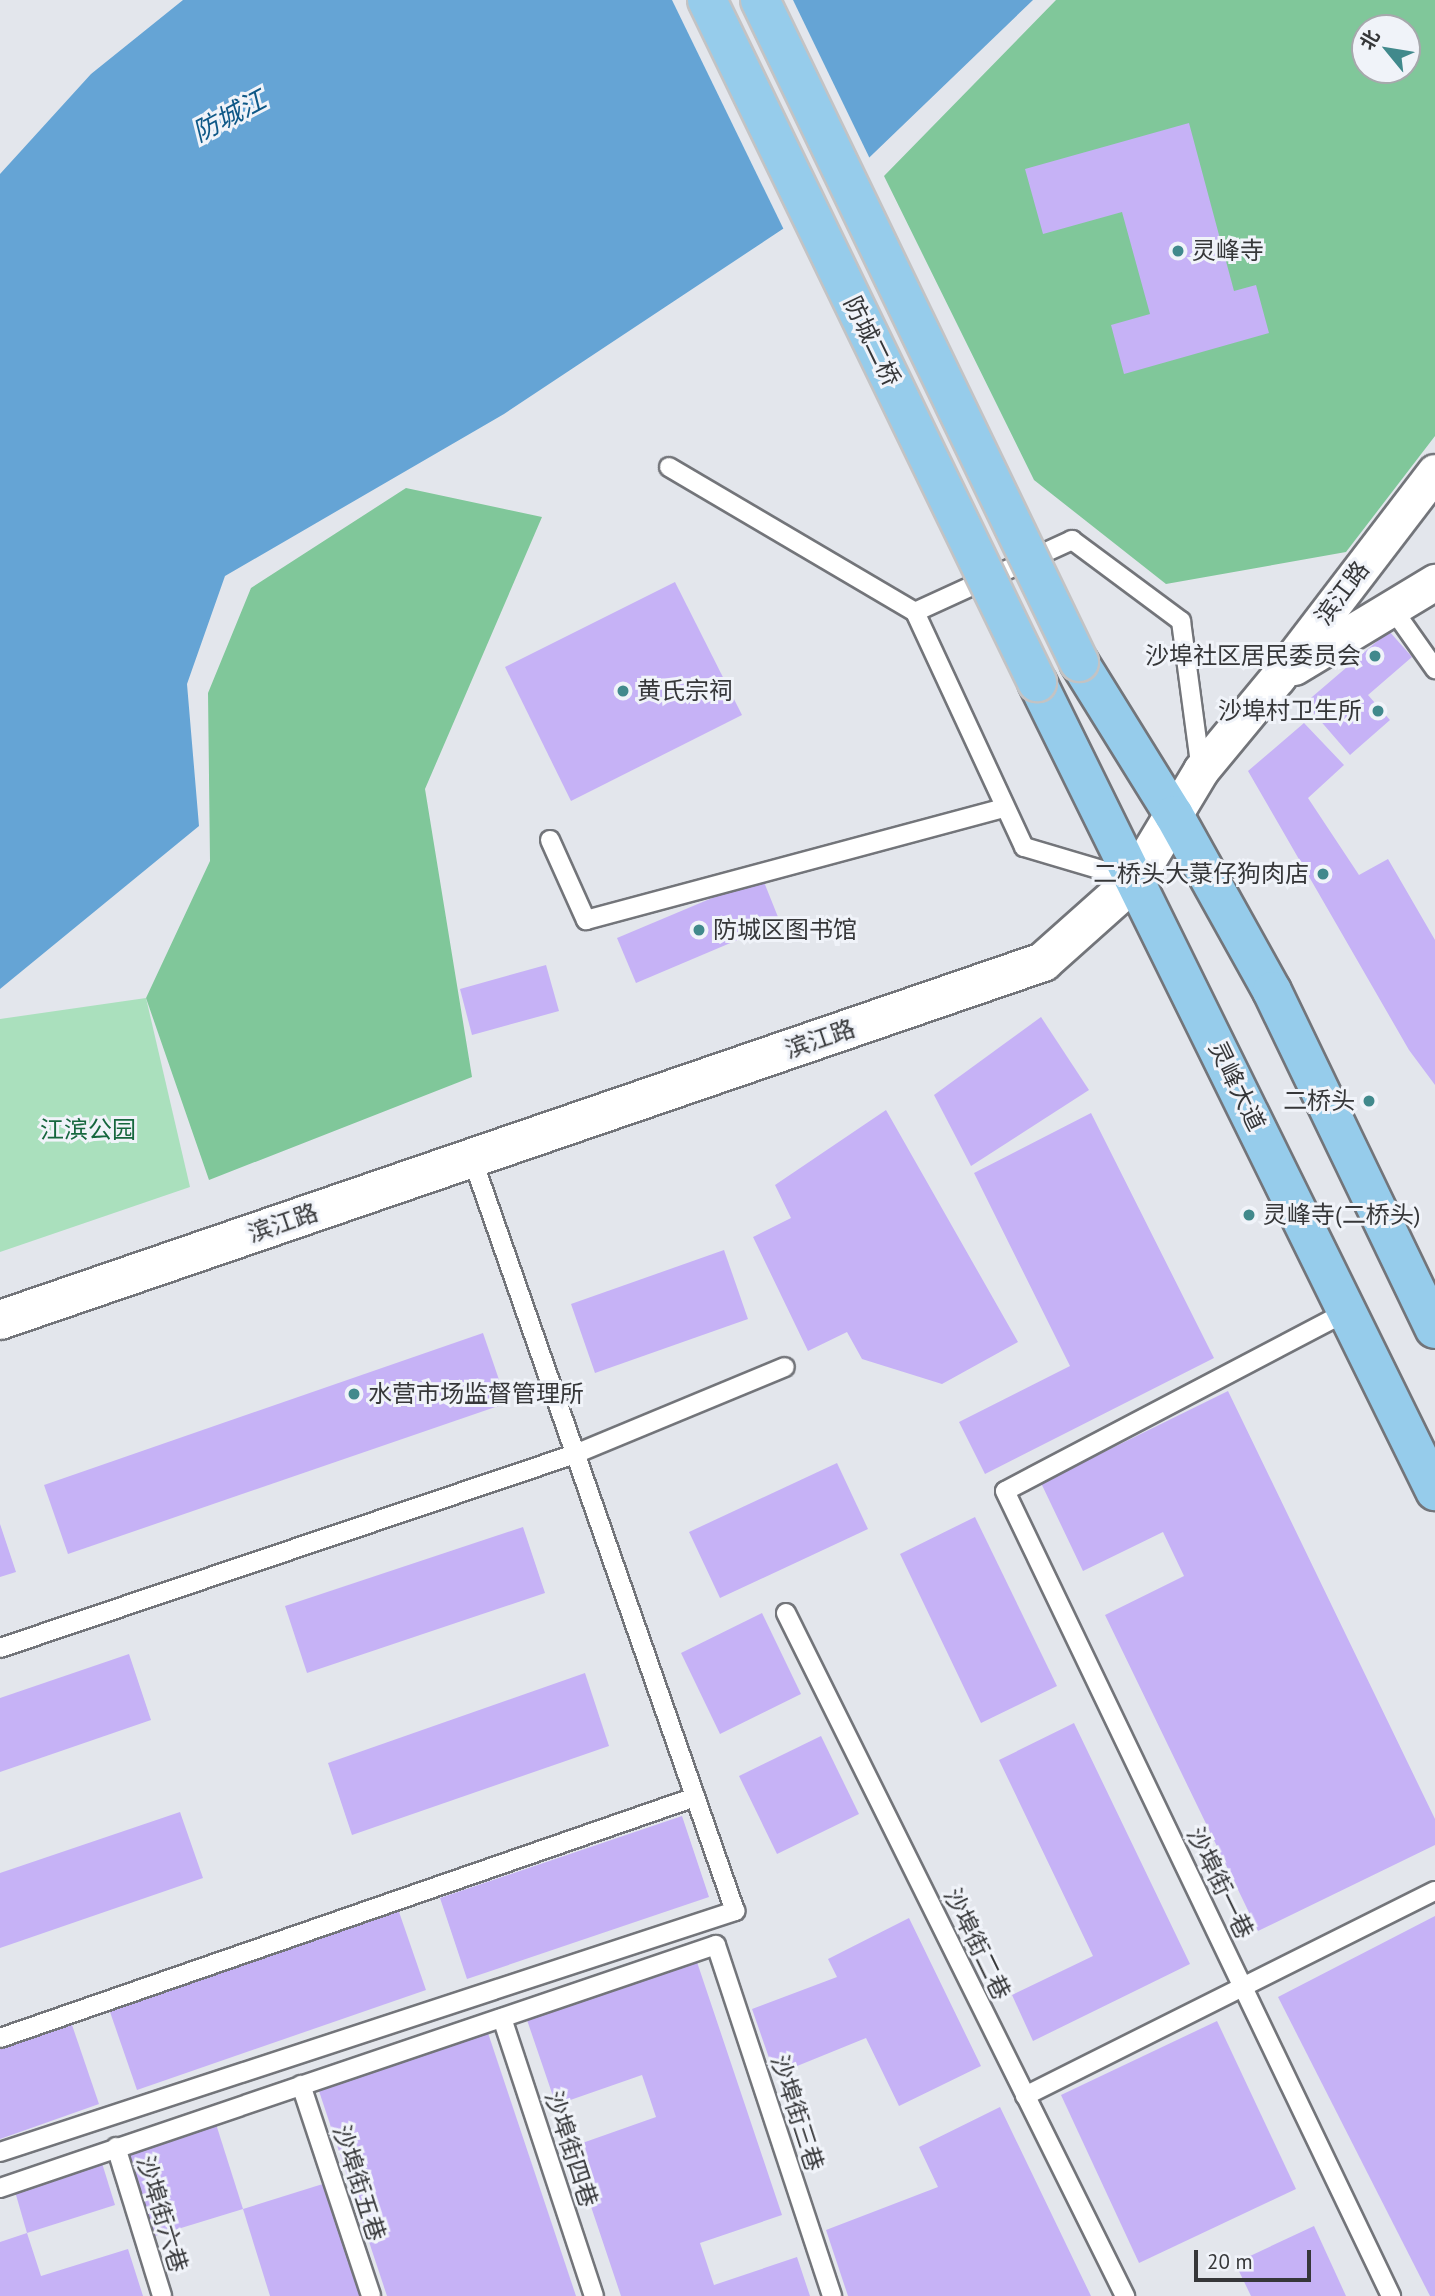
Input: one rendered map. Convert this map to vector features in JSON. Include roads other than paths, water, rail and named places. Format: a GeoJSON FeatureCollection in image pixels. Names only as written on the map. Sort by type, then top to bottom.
{"type":"FeatureCollection","features":[{"type":"Feature","properties":{"kind":"main road","name":"防城二桥"},"geometry":{"type":"LineString","coordinates":[[707,0],[1037,682]]}},
{"type":"Feature","properties":{"kind":"main road","name":"防城二桥"},"geometry":{"type":"LineString","coordinates":[[760,0],[1079,662],[1174,815]]}},
{"type":"Feature","properties":{"kind":"main road","name":"灵峰大道"},"geometry":{"type":"LineString","coordinates":[[1037,682],[1435,1491]]}},
{"type":"Feature","properties":{"kind":"main road"},"geometry":{"type":"LineString","coordinates":[[1174,815],[1272,991],[1435,1328]]}},
{"type":"Feature","properties":{"kind":"street","name":"滨江路"},"geometry":{"type":"LineString","coordinates":[[0,1320],[1043,962],[1135,880],[1201,770],[1278,677],[1435,472]]}},
{"type":"Feature","properties":{"kind":"street"},"geometry":{"type":"LineString","coordinates":[[1278,677],[1435,582]]}},
{"type":"Feature","properties":{"kind":"lane"},"geometry":{"type":"LineString","coordinates":[[669,467],[915,612],[1024,847],[1135,880]]}},
{"type":"Feature","properties":{"kind":"lane"},"geometry":{"type":"LineString","coordinates":[[915,612],[1072,540],[1181,621],[1201,770]]}},
{"type":"Feature","properties":{"kind":"lane"},"geometry":{"type":"LineString","coordinates":[[1392,608],[1435,669]]}},
{"type":"Feature","properties":{"kind":"lane"},"geometry":{"type":"LineString","coordinates":[[550,840],[586,920],[1004,807]]}},
{"type":"Feature","properties":{"kind":"lane"},"geometry":{"type":"LineString","coordinates":[[0,2152],[735,1910],[471,1158]]}},
{"type":"Feature","properties":{"kind":"lane","name":"沙埠街一巷"},"geometry":{"type":"LineString","coordinates":[[1348,1311],[1005,1491],[1391,2296]]}},
{"type":"Feature","properties":{"kind":"lane"},"geometry":{"type":"LineString","coordinates":[[0,1648],[575,1454],[785,1367]]}},
{"type":"Feature","properties":{"kind":"lane","name":"沙埠街二巷"},"geometry":{"type":"LineString","coordinates":[[786,1613],[1125,2296]]}},
{"type":"Feature","properties":{"kind":"lane"},"geometry":{"type":"LineString","coordinates":[[0,2038],[695,1797]]}},
{"type":"Feature","properties":{"kind":"lane"},"geometry":{"type":"LineString","coordinates":[[1025,2096],[1435,1891]]}},
{"type":"Feature","properties":{"kind":"lane","name":"沙埠街三巷"},"geometry":{"type":"LineString","coordinates":[[502,2018],[716,1945],[832,2296]]}},
{"type":"Feature","properties":{"kind":"lane"},"geometry":{"type":"LineString","coordinates":[[0,2188],[502,2018]]}},
{"type":"Feature","properties":{"kind":"lane","name":"沙埠街四巷"},"geometry":{"type":"LineString","coordinates":[[502,2018],[594,2296]]}},
{"type":"Feature","properties":{"kind":"lane","name":"沙埠街五巷"},"geometry":{"type":"LineString","coordinates":[[301,2085],[371,2296]]}},
{"type":"Feature","properties":{"kind":"lane","name":"沙埠街六巷"},"geometry":{"type":"LineString","coordinates":[[116,2147],[162,2296]]}},
{"type":"Feature","properties":{"kind":"water","name":"防城江"},"geometry":{"type":"Polygon","coordinates":[[[183,0],[1033,0],[822,203],[504,414],[225,576],[187,684],[199,826],[0,989],[0,174],[91,74],[183,0]]]}},
{"type":"Feature","properties":{"kind":"place","name":"灵峰寺"},"geometry":{"type":"Point","coordinates":[1178,251]}},
{"type":"Feature","properties":{"kind":"place","name":"沙埠社区居民委员会"},"geometry":{"type":"Point","coordinates":[1375,656]}},
{"type":"Feature","properties":{"kind":"place","name":"黄氏宗祠"},"geometry":{"type":"Point","coordinates":[623,691]}},
{"type":"Feature","properties":{"kind":"place","name":"沙埠村卫生所"},"geometry":{"type":"Point","coordinates":[1378,711]}},
{"type":"Feature","properties":{"kind":"place","name":"二桥头大菉仔狗肉店"},"geometry":{"type":"Point","coordinates":[1323,874]}},
{"type":"Feature","properties":{"kind":"place","name":"防城区图书馆"},"geometry":{"type":"Point","coordinates":[699,930]}},
{"type":"Feature","properties":{"kind":"place","name":"二桥头"},"geometry":{"type":"Point","coordinates":[1369,1101]}},
{"type":"Feature","properties":{"kind":"place","name":"灵峰寺(二桥头)"},"geometry":{"type":"Point","coordinates":[1249,1215]}},
{"type":"Feature","properties":{"kind":"place","name":"水营市场监督管理所"},"geometry":{"type":"Point","coordinates":[354,1394]}},
{"type":"Feature","properties":{"kind":"park label","name":"江滨公园"},"geometry":{"type":"Point","coordinates":[88,1130]}}]}
